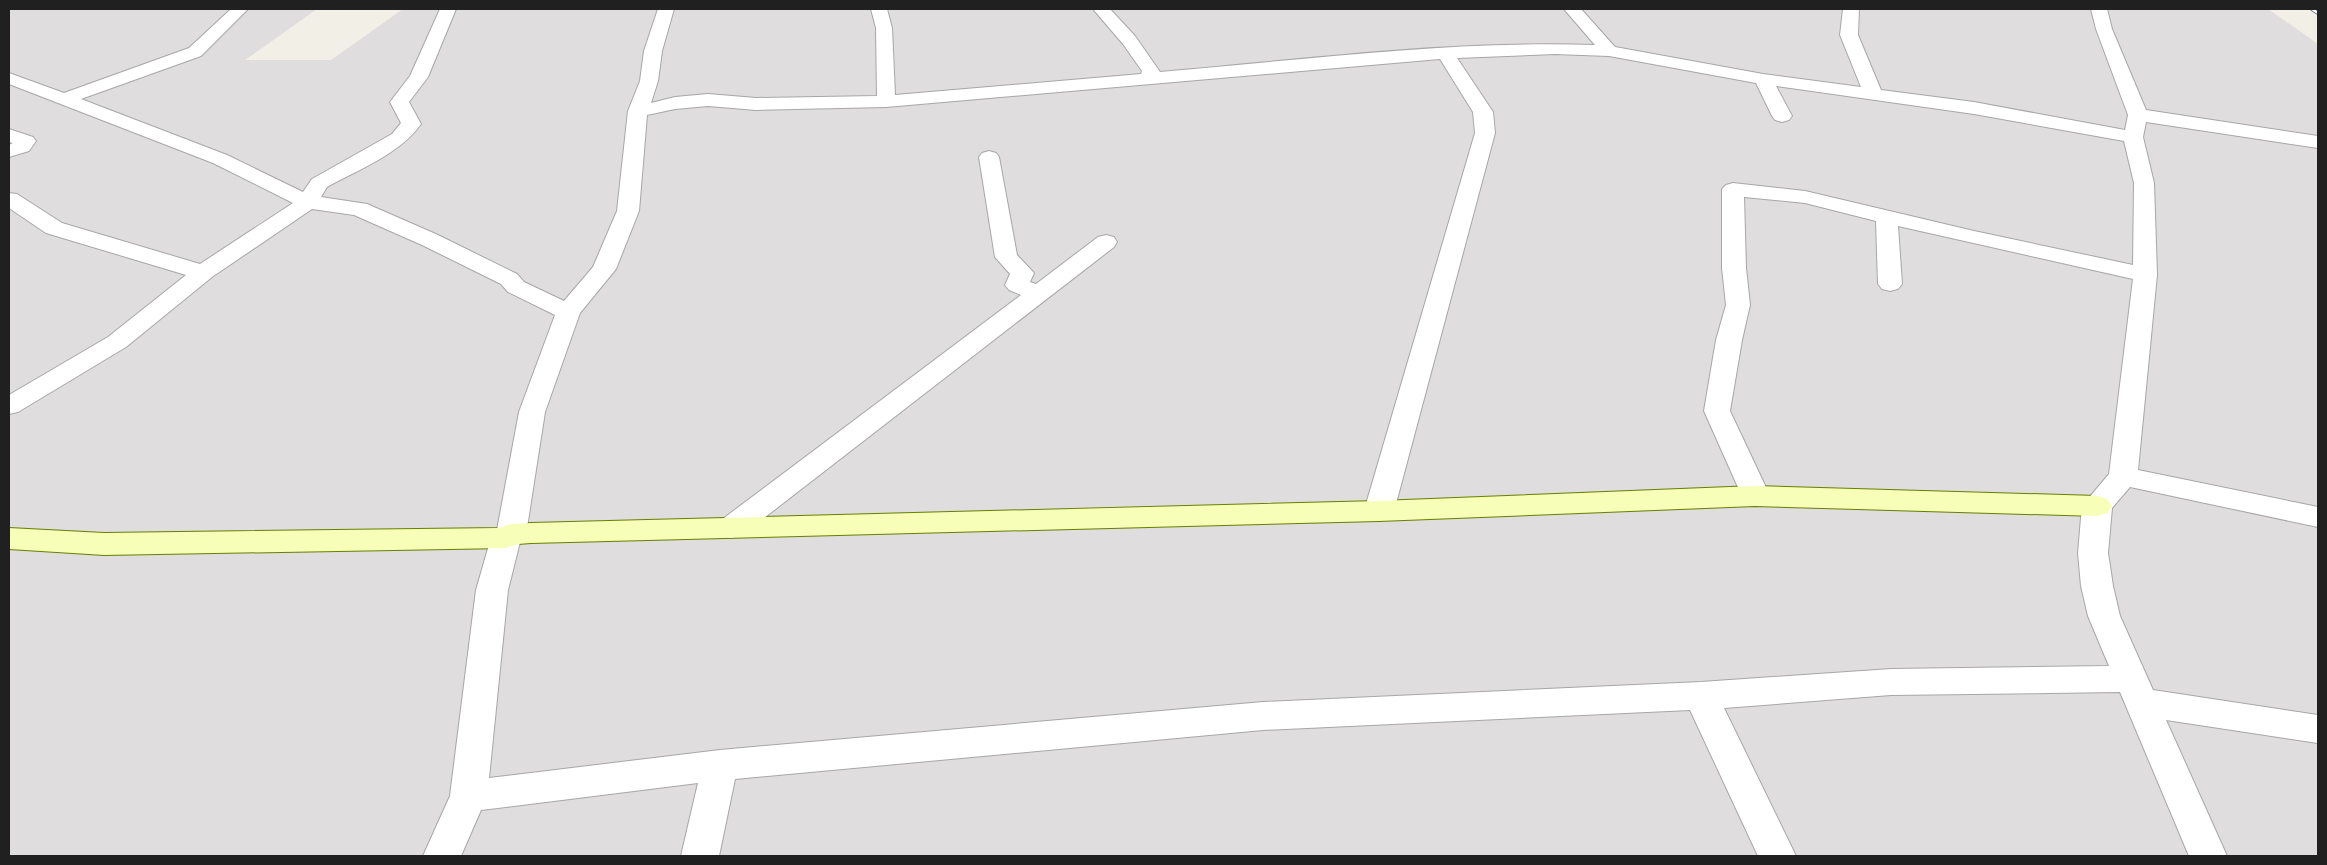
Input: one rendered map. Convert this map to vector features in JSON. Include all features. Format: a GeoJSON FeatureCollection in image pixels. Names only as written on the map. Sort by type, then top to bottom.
{"type":"FeatureCollection","features":[{"type":"Feature","properties":{"kind":"main road"},"geometry":{"type":"LineString","coordinates":[[9,539],[104,544],[509,536],[731,528],[1379,511],[1755,496],[2097,506]]}},
{"type":"Feature","properties":{"kind":"street"},"geometry":{"type":"LineString","coordinates":[[64,99],[195,52],[240,9]]}},
{"type":"Feature","properties":{"kind":"street"},"geometry":{"type":"LineString","coordinates":[[9,406],[117,342],[204,272],[308,202],[319,183],[399,138],[411,124],[399,102],[419,77],[448,9]]}},
{"type":"Feature","properties":{"kind":"street"},"geometry":{"type":"LineString","coordinates":[[442,856],[469,796],[492,590],[509,536],[532,412],[568,312],[604,269],[628,210],[638,110],[648,81],[653,52],[666,9]]}},
{"type":"Feature","properties":{"kind":"street"},"geometry":{"type":"LineString","coordinates":[[879,9],[884,28],[886,101]]}},
{"type":"Feature","properties":{"kind":"street"},"geometry":{"type":"LineString","coordinates":[[1101,9],[1129,40],[1151,71],[1148,80]]}},
{"type":"Feature","properties":{"kind":"street"},"geometry":{"type":"LineString","coordinates":[[1572,9],[1609,51]]}},
{"type":"Feature","properties":{"kind":"street"},"geometry":{"type":"LineString","coordinates":[[1851,9],[1849,35],[1874,95]]}},
{"type":"Feature","properties":{"kind":"street"},"geometry":{"type":"LineString","coordinates":[[2099,9],[2135,126],[2144,182],[2145,275],[2137,362],[2132,380],[2123,476],[2097,506],[2093,553],[2097,586],[2104,616],[2208,856]]}},
{"type":"Feature","properties":{"kind":"street"},"geometry":{"type":"LineString","coordinates":[[638,110],[675,103],[708,100],[756,104],[886,101],[1445,53],[1529,49],[1609,51],[1763,80],[1974,108],[2135,126],[2318,142]]}},
{"type":"Feature","properties":{"kind":"street"},"geometry":{"type":"LineString","coordinates":[[1379,511],[1485,134],[1483,112],[1445,53]]}},
{"type":"Feature","properties":{"kind":"street"},"geometry":{"type":"LineString","coordinates":[[9,78],[220,159],[308,202],[359,209],[430,240],[508,279],[516,287],[568,312]]}},
{"type":"Feature","properties":{"kind":"street"},"geometry":{"type":"LineString","coordinates":[[1763,80],[1782,116]]}},
{"type":"Feature","properties":{"kind":"street"},"geometry":{"type":"LineString","coordinates":[[9,135],[26,141],[22,147],[9,151]]}},
{"type":"Feature","properties":{"kind":"street"},"geometry":{"type":"LineString","coordinates":[[989,157],[1006,257],[1022,272],[1017,285],[1040,294]]}},
{"type":"Feature","properties":{"kind":"street"},"geometry":{"type":"LineString","coordinates":[[1755,496],[1717,411],[1729,340],[1738,305],[1734,268],[1733,189],[1805,197],[1974,238],[2145,275]]}},
{"type":"Feature","properties":{"kind":"street"},"geometry":{"type":"LineString","coordinates":[[9,199],[54,228],[166,263],[204,272]]}},
{"type":"Feature","properties":{"kind":"street"},"geometry":{"type":"LineString","coordinates":[[1887,216],[1890,284]]}},
{"type":"Feature","properties":{"kind":"street"},"geometry":{"type":"LineString","coordinates":[[731,528],[1106,242]]}},
{"type":"Feature","properties":{"kind":"street"},"geometry":{"type":"LineString","coordinates":[[2123,476],[2318,517]]}},
{"type":"Feature","properties":{"kind":"street"},"geometry":{"type":"LineString","coordinates":[[469,796],[720,765],[1263,716],[1701,696],[1891,682],[2135,690],[2318,729]]}},
{"type":"Feature","properties":{"kind":"street"},"geometry":{"type":"LineString","coordinates":[[1701,696],[1777,856]]}},
{"type":"Feature","properties":{"kind":"street"},"geometry":{"type":"LineString","coordinates":[[700,856],[720,765]]}},
{"type":"Feature","properties":{"kind":"shaded area"},"geometry":{"type":"Polygon","coordinates":[[[9,9],[317,9],[245,60],[331,60],[403,9],[2268,9],[2318,44],[2318,856],[9,856],[9,9]]]}},
{"type":"Feature","properties":{"kind":"railway"},"geometry":{"type":"LineString","coordinates":[[2312,9],[2318,13]]}}]}
